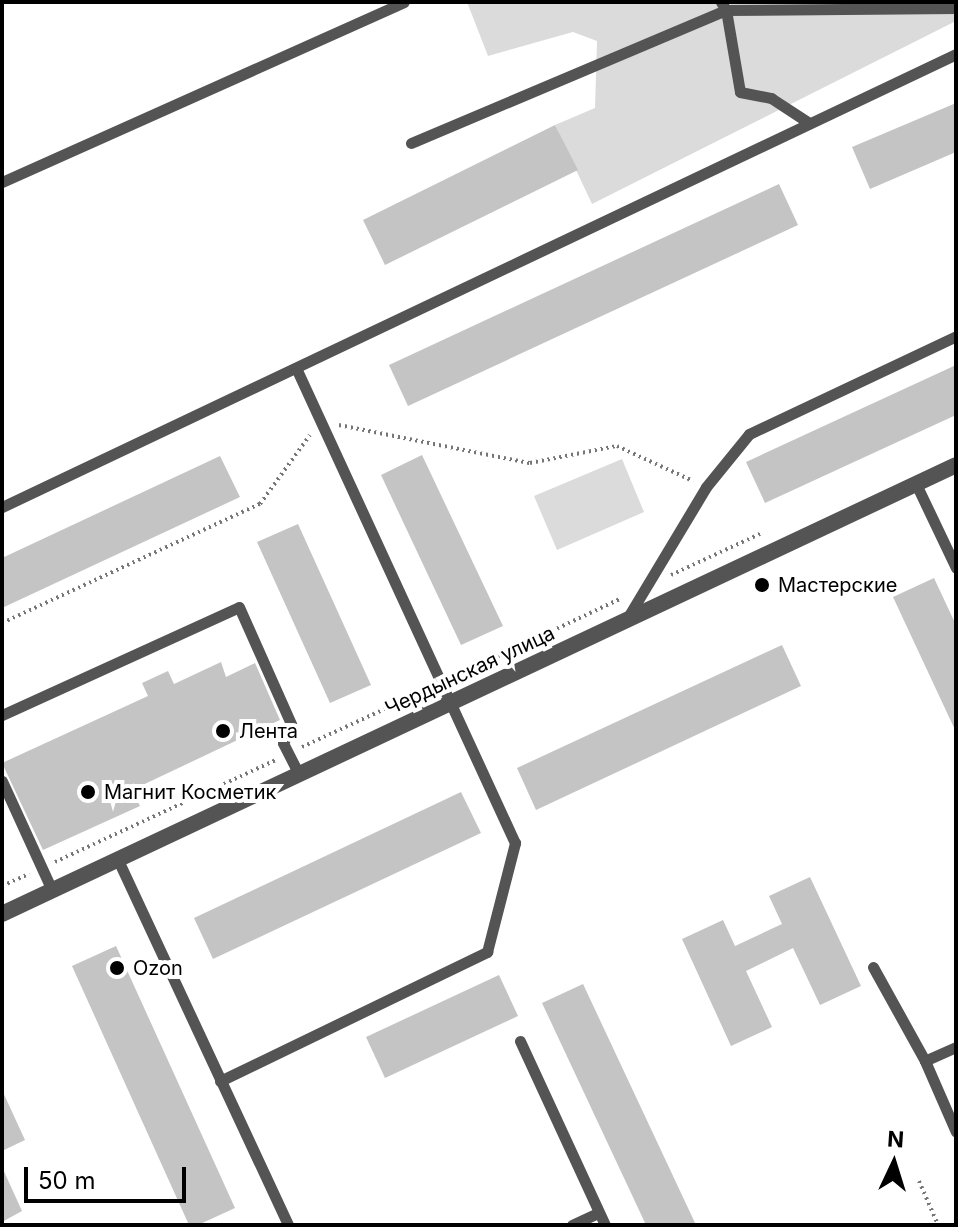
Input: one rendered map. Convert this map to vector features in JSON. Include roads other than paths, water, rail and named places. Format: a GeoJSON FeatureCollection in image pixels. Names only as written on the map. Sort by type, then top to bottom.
{"type":"FeatureCollection","features":[{"type":"Feature","properties":{"kind":"street","name":"Чердынская улица"},"geometry":{"type":"LineString","coordinates":[[2,914],[956,465]]}},
{"type":"Feature","properties":{"kind":"lane"},"geometry":{"type":"LineString","coordinates":[[2,182],[404,2]]}},
{"type":"Feature","properties":{"kind":"lane"},"geometry":{"type":"LineString","coordinates":[[724,6],[740,92],[771,98],[809,123]]}},
{"type":"Feature","properties":{"kind":"lane"},"geometry":{"type":"LineString","coordinates":[[411,143],[724,6],[956,8]]}},
{"type":"Feature","properties":{"kind":"lane"},"geometry":{"type":"LineString","coordinates":[[2,507],[956,54]]}},
{"type":"Feature","properties":{"kind":"lane"},"geometry":{"type":"LineString","coordinates":[[625,622],[641,589],[706,487],[749,434],[956,336]]}},
{"type":"Feature","properties":{"kind":"lane"},"geometry":{"type":"LineString","coordinates":[[220,1081],[487,952],[515,843],[296,368]]}},
{"type":"Feature","properties":{"kind":"lane"},"geometry":{"type":"LineString","coordinates":[[916,484],[956,568]]}},
{"type":"Feature","properties":{"kind":"lane"},"geometry":{"type":"LineString","coordinates":[[2,715],[239,607],[292,726],[283,743],[299,774]]}},
{"type":"Feature","properties":{"kind":"lane"},"geometry":{"type":"LineString","coordinates":[[2,781],[52,890]]}},
{"type":"Feature","properties":{"kind":"lane"},"geometry":{"type":"LineString","coordinates":[[118,860],[288,1225]]}},
{"type":"Feature","properties":{"kind":"lane"},"geometry":{"type":"LineString","coordinates":[[873,967],[925,1061],[956,1132]]}},
{"type":"Feature","properties":{"kind":"lane"},"geometry":{"type":"LineString","coordinates":[[520,1041],[605,1225]]}},
{"type":"Feature","properties":{"kind":"lane"},"geometry":{"type":"LineString","coordinates":[[925,1061],[956,1047]]}},
{"type":"Feature","properties":{"kind":"lane"},"geometry":{"type":"LineString","coordinates":[[572,1225],[598,1213]]}},
{"type":"Feature","properties":{"kind":"place","name":"Мастерские"},"geometry":{"type":"Point","coordinates":[762,585]}},
{"type":"Feature","properties":{"kind":"place","name":"Лента"},"geometry":{"type":"Point","coordinates":[223,731]}},
{"type":"Feature","properties":{"kind":"place","name":"Магнит Косметик"},"geometry":{"type":"Point","coordinates":[88,792]}},
{"type":"Feature","properties":{"kind":"place","name":"Ozon"},"geometry":{"type":"Point","coordinates":[117,968]}}]}
